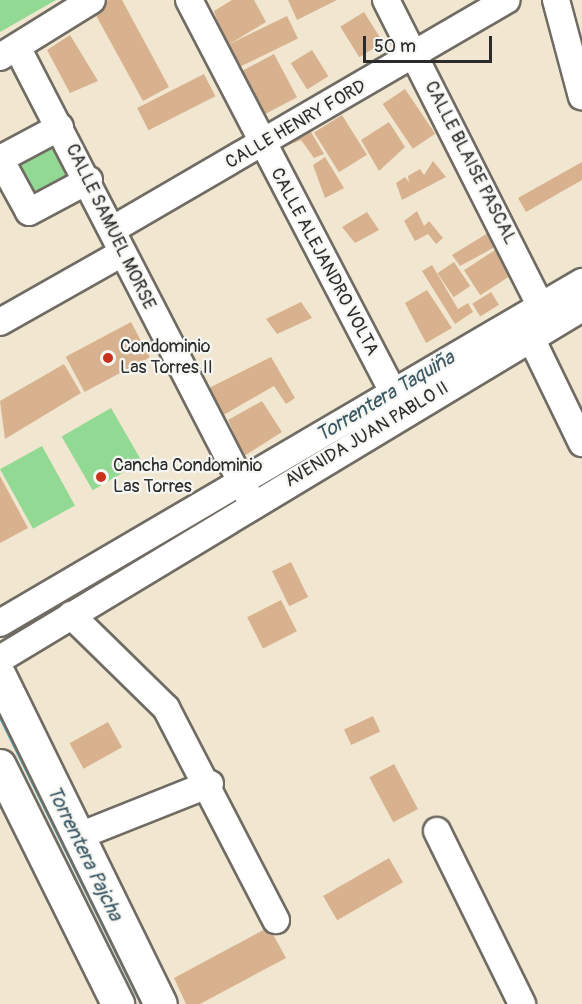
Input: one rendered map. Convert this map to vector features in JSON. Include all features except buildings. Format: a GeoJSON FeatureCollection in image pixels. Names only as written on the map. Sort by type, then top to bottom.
{"type":"FeatureCollection","features":[{"type":"Feature","properties":{"kind":"main road"},"geometry":{"type":"LineString","coordinates":[[0,676],[161,1004]]}},
{"type":"Feature","properties":{"kind":"main road"},"geometry":{"type":"LineString","coordinates":[[0,766],[118,1004]]}},
{"type":"Feature","properties":{"kind":"street"},"geometry":{"type":"LineString","coordinates":[[9,52],[92,0]]}},
{"type":"Feature","properties":{"kind":"street","name":"CALLE ALEJANDRO VOLTA"},"geometry":{"type":"LineString","coordinates":[[189,0],[394,395]]}},
{"type":"Feature","properties":{"kind":"street","name":"CALLE BLAISE PASCAL"},"geometry":{"type":"LineString","coordinates":[[386,0],[416,57],[541,323],[582,443]]}},
{"type":"Feature","properties":{"kind":"street","name":"CALLE HENRY FORD"},"geometry":{"type":"LineString","coordinates":[[115,228],[416,57],[506,0]]}},
{"type":"Feature","properties":{"kind":"street"},"geometry":{"type":"LineString","coordinates":[[555,0],[582,97]]}},
{"type":"Feature","properties":{"kind":"street","name":"CALLE SAMUEL MORSE"},"geometry":{"type":"LineString","coordinates":[[9,52],[60,127],[115,228],[123,253],[247,494]]}},
{"type":"Feature","properties":{"kind":"street"},"geometry":{"type":"LineString","coordinates":[[60,127],[0,159],[29,212],[89,180]]}},
{"type":"Feature","properties":{"kind":"street"},"geometry":{"type":"LineString","coordinates":[[0,322],[123,253]]}},
{"type":"Feature","properties":{"kind":"street","name":"AVENIDA JUAN PABLO II"},"geometry":{"type":"LineString","coordinates":[[0,623],[247,494],[541,323],[582,282]]}},
{"type":"Feature","properties":{"kind":"street","name":"AVENIDA JUAN PABLO II"},"geometry":{"type":"LineString","coordinates":[[0,659],[71,615],[394,395],[541,323],[582,308]]}},
{"type":"Feature","properties":{"kind":"street"},"geometry":{"type":"LineString","coordinates":[[71,615],[166,708],[210,784],[276,920]]}},
{"type":"Feature","properties":{"kind":"street"},"geometry":{"type":"LineString","coordinates":[[79,836],[210,784]]}},
{"type":"Feature","properties":{"kind":"street"},"geometry":{"type":"LineString","coordinates":[[437,831],[522,1004]]}},
{"type":"Feature","properties":{"kind":"green space"},"geometry":{"type":"Polygon","coordinates":[[[0,0],[56,0],[0,32],[0,0]]]}},
{"type":"Feature","properties":{"kind":"green space"},"geometry":{"type":"Polygon","coordinates":[[[53,137],[76,178],[31,203],[8,162],[53,137]]]}},
{"type":"Feature","properties":{"kind":"green space"},"geometry":{"type":"Polygon","coordinates":[[[111,408],[142,462],[93,490],[62,436],[111,408]]]}},
{"type":"Feature","properties":{"kind":"green space"},"geometry":{"type":"Polygon","coordinates":[[[42,446],[75,505],[33,529],[0,469],[42,446]]]}},
{"type":"Feature","properties":{"kind":"waterway","name":"Torrentera Taquiña"},"geometry":{"type":"LineString","coordinates":[[9,636],[204,521]]}},
{"type":"Feature","properties":{"kind":"waterway","name":"Torrentera Pajcha"},"geometry":{"type":"LineString","coordinates":[[0,715],[142,1004]]}},
{"type":"Feature","properties":{"kind":"place","name":"Condominio Las Torres II"},"geometry":{"type":"Point","coordinates":[108,358]}},
{"type":"Feature","properties":{"kind":"place","name":"Cancha Condominio Las Torres"},"geometry":{"type":"Point","coordinates":[101,477]}}]}
